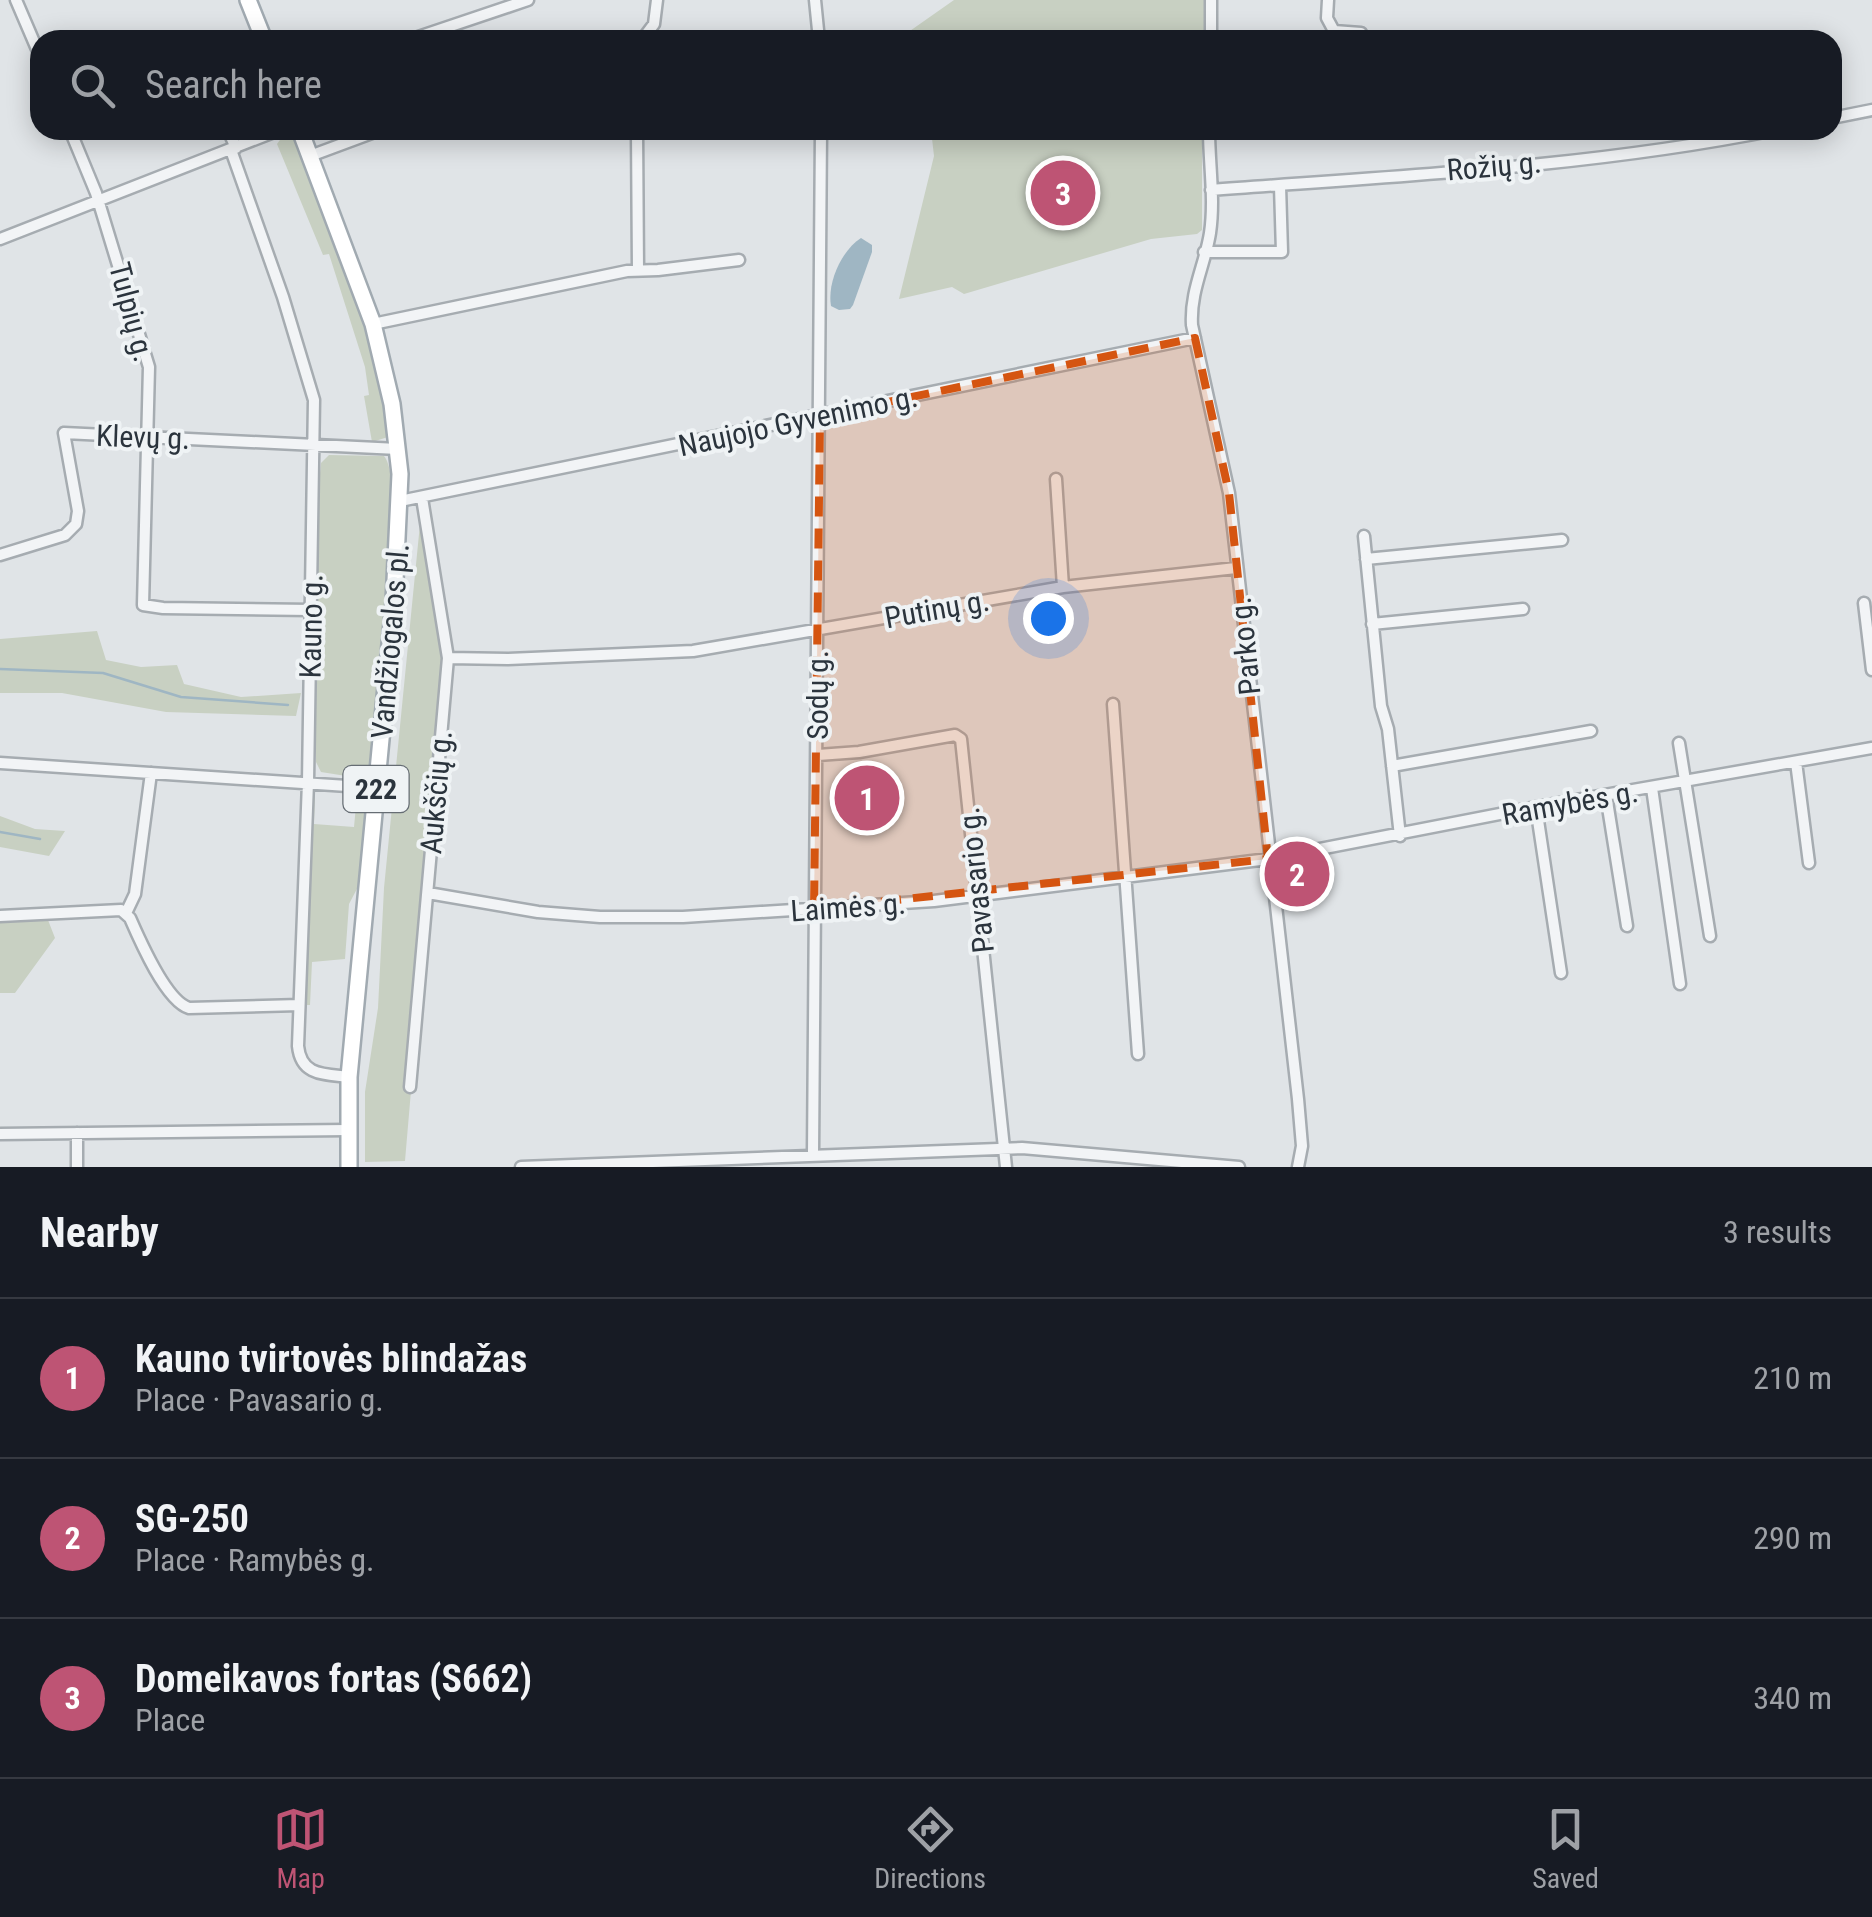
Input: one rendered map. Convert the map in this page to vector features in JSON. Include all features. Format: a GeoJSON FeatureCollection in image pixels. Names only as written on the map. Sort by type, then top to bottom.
{"type":"FeatureCollection","features":[{"type":"Feature","properties":{"kind":"main road"},"geometry":{"type":"LineString","coordinates":[[248,0],[260,30]]}},
{"type":"Feature","properties":{"kind":"main road","name":"Vandžiogalos pl."},"geometry":{"type":"LineString","coordinates":[[304,140],[374,324],[398,449],[400,501],[349,1077],[349,1167]]}},
{"type":"Feature","properties":{"kind":"street"},"geometry":{"type":"LineString","coordinates":[[16,0],[30,33]]}},
{"type":"Feature","properties":{"kind":"street"},"geometry":{"type":"LineString","coordinates":[[439,30],[528,0]]}},
{"type":"Feature","properties":{"kind":"street"},"geometry":{"type":"LineString","coordinates":[[650,30],[657,0]]}},
{"type":"Feature","properties":{"kind":"street"},"geometry":{"type":"LineString","coordinates":[[815,0],[818,30]]}},
{"type":"Feature","properties":{"kind":"street"},"geometry":{"type":"LineString","coordinates":[[1211,30],[1212,0]]}},
{"type":"Feature","properties":{"kind":"street"},"geometry":{"type":"LineString","coordinates":[[1328,0],[1328,21],[1333,30]]}},
{"type":"Feature","properties":{"kind":"street"},"geometry":{"type":"LineString","coordinates":[[1842,116],[1872,110]]}},
{"type":"Feature","properties":{"kind":"street","name":"Tulpių g."},"geometry":{"type":"LineString","coordinates":[[74,140],[99,202],[149,367],[143,604],[163,608],[311,610]]}},
{"type":"Feature","properties":{"kind":"street","name":"Kauno g."},"geometry":{"type":"LineString","coordinates":[[231,140],[314,400],[308,782],[298,1046],[302,1064],[316,1072],[349,1077]]}},
{"type":"Feature","properties":{"kind":"street"},"geometry":{"type":"LineString","coordinates":[[0,239],[255,140]]}},
{"type":"Feature","properties":{"kind":"street"},"geometry":{"type":"LineString","coordinates":[[310,156],[353,140]]}},
{"type":"Feature","properties":{"kind":"street"},"geometry":{"type":"LineString","coordinates":[[638,140],[638,270]]}},
{"type":"Feature","properties":{"kind":"street","name":"Sodų g."},"geometry":{"type":"LineString","coordinates":[[813,1154],[822,140]]}},
{"type":"Feature","properties":{"kind":"street","name":"Parko g."},"geometry":{"type":"LineString","coordinates":[[1209,140],[1211,218],[1192,298],[1194,338],[1224,459],[1298,1099],[1302,1146],[1298,1167]]}},
{"type":"Feature","properties":{"kind":"street","name":"Rožių g."},"geometry":{"type":"LineString","coordinates":[[1211,190],[1529,164],[1719,140]]}},
{"type":"Feature","properties":{"kind":"street"},"geometry":{"type":"LineString","coordinates":[[1204,252],[1282,252],[1280,186]]}},
{"type":"Feature","properties":{"kind":"street"},"geometry":{"type":"LineString","coordinates":[[374,324],[638,270],[738,260]]}},
{"type":"Feature","properties":{"kind":"street","name":"Naujojo Gyvenimo g."},"geometry":{"type":"LineString","coordinates":[[400,501],[1194,338]]}},
{"type":"Feature","properties":{"kind":"street","name":"Klevų g."},"geometry":{"type":"LineString","coordinates":[[0,554],[65,535],[76,524],[78,511],[64,434],[398,449]]}},
{"type":"Feature","properties":{"kind":"street"},"geometry":{"type":"LineString","coordinates":[[1056,480],[1063,587]]}},
{"type":"Feature","properties":{"kind":"street","name":"Aukščių g."},"geometry":{"type":"LineString","coordinates":[[410,1087],[448,658],[422,498]]}},
{"type":"Feature","properties":{"kind":"street"},"geometry":{"type":"LineString","coordinates":[[1364,536],[1400,836]]}},
{"type":"Feature","properties":{"kind":"street"},"geometry":{"type":"LineString","coordinates":[[1366,559],[1562,540]]}},
{"type":"Feature","properties":{"kind":"street","name":"Putinų g."},"geometry":{"type":"LineString","coordinates":[[448,658],[694,652],[1063,587],[1236,568]]}},
{"type":"Feature","properties":{"kind":"street"},"geometry":{"type":"LineString","coordinates":[[1864,603],[1872,670]]}},
{"type":"Feature","properties":{"kind":"street"},"geometry":{"type":"LineString","coordinates":[[1372,624],[1523,610]]}},
{"type":"Feature","properties":{"kind":"street"},"geometry":{"type":"LineString","coordinates":[[1113,704],[1138,1054]]}},
{"type":"Feature","properties":{"kind":"street"},"geometry":{"type":"LineString","coordinates":[[1392,766],[1591,731]]}},
{"type":"Feature","properties":{"kind":"street","name":"Pavasario g."},"geometry":{"type":"LineString","coordinates":[[818,755],[959,737],[1006,1167]]}},
{"type":"Feature","properties":{"kind":"street"},"geometry":{"type":"LineString","coordinates":[[1679,743],[1710,936]]}},
{"type":"Feature","properties":{"kind":"street","name":"Ramybės g."},"geometry":{"type":"LineString","coordinates":[[1268,860],[1536,807],[1872,748]]}},
{"type":"Feature","properties":{"kind":"street"},"geometry":{"type":"LineString","coordinates":[[1796,762],[1810,863]]}},
{"type":"Feature","properties":{"kind":"street"},"geometry":{"type":"LineString","coordinates":[[0,763],[376,788]]}},
{"type":"Feature","properties":{"kind":"street"},"geometry":{"type":"LineString","coordinates":[[126,912],[134,894],[151,773]]}},
{"type":"Feature","properties":{"kind":"street"},"geometry":{"type":"LineString","coordinates":[[1652,788],[1680,984]]}},
{"type":"Feature","properties":{"kind":"street"},"geometry":{"type":"LineString","coordinates":[[1606,795],[1626,926]]}},
{"type":"Feature","properties":{"kind":"street"},"geometry":{"type":"LineString","coordinates":[[1536,807],[1561,973]]}},
{"type":"Feature","properties":{"kind":"street","name":"Laimės g."},"geometry":{"type":"LineString","coordinates":[[428,893],[538,912],[683,917],[934,902],[1268,860]]}},
{"type":"Feature","properties":{"kind":"street"},"geometry":{"type":"LineString","coordinates":[[0,916],[108,908],[126,912],[170,993],[180,1004],[190,1008],[299,1005]]}},
{"type":"Feature","properties":{"kind":"street"},"geometry":{"type":"LineString","coordinates":[[0,1134],[348,1130]]}},
{"type":"Feature","properties":{"kind":"street"},"geometry":{"type":"LineString","coordinates":[[77,1133],[77,1167]]}},
{"type":"Feature","properties":{"kind":"street"},"geometry":{"type":"LineString","coordinates":[[521,1167],[770,1161],[813,1154],[1005,1148],[1239,1167]]}},
{"type":"Feature","properties":{"kind":"highlighted area"},"geometry":{"type":"Polygon","coordinates":[[[1195,338],[1229,493],[1268,859],[814,909],[820,416],[1195,338]]]}},
{"type":"Feature","properties":{"kind":"shaded area"},"geometry":{"type":"Polygon","coordinates":[[[954,0],[1205,0],[1204,30],[911,30],[954,0]]]}},
{"type":"Feature","properties":{"kind":"shaded area"},"geometry":{"type":"Polygon","coordinates":[[[280,140],[297,140],[350,280],[382,391],[388,437],[372,442],[364,396],[369,395],[365,367],[329,254],[323,255],[277,144],[280,140]]]}},
{"type":"Feature","properties":{"kind":"shaded area"},"geometry":{"type":"Polygon","coordinates":[[[932,140],[1202,140],[1202,230],[1197,234],[1151,239],[964,294],[952,287],[899,299],[934,156],[932,140]]]}},
{"type":"Feature","properties":{"kind":"shaded area"},"geometry":{"type":"Polygon","coordinates":[[[329,455],[384,456],[391,476],[389,606],[372,771],[365,779],[321,772],[316,762],[314,634],[319,483],[321,463],[329,455]]]}},
{"type":"Feature","properties":{"kind":"shaded area"},"geometry":{"type":"Polygon","coordinates":[[[420,524],[431,548],[448,658],[405,1161],[365,1162],[365,1092],[378,1008],[384,888],[420,524]]]}},
{"type":"Feature","properties":{"kind":"shaded area"},"geometry":{"type":"Polygon","coordinates":[[[97,631],[106,660],[141,667],[177,665],[184,684],[241,697],[301,693],[296,716],[166,712],[62,693],[0,693],[0,639],[97,631]]]}},
{"type":"Feature","properties":{"kind":"shaded area"},"geometry":{"type":"Polygon","coordinates":[[[310,790],[315,795],[314,824],[354,827],[357,795],[345,792],[369,795],[359,885],[349,904],[345,959],[312,962],[310,1005],[303,1005],[310,790]]]}},
{"type":"Feature","properties":{"kind":"shaded area"},"geometry":{"type":"Polygon","coordinates":[[[0,816],[35,829],[65,831],[49,856],[0,847],[0,816]]]}},
{"type":"Feature","properties":{"kind":"shaded area"},"geometry":{"type":"Polygon","coordinates":[[[0,920],[48,920],[55,938],[15,993],[0,993],[0,920]]]}},
{"type":"Feature","properties":{"kind":"water"},"geometry":{"type":"Polygon","coordinates":[[[861,238],[872,245],[872,252],[853,305],[839,310],[831,306],[833,278],[847,251],[861,238]]]}},
{"type":"Feature","properties":{"kind":"waterway"},"geometry":{"type":"LineString","coordinates":[[0,669],[103,673],[181,697],[288,705]]}},
{"type":"Feature","properties":{"kind":"waterway"},"geometry":{"type":"LineString","coordinates":[[0,832],[40,839]]}},
{"type":"Feature","properties":{"kind":"place","name":"Domeikavos fortas (S662)"},"geometry":{"type":"Point","coordinates":[1063,193]}},
{"type":"Feature","properties":{"kind":"place","name":"Kauno tvirtovės blindažas"},"geometry":{"type":"Point","coordinates":[867,798]}},
{"type":"Feature","properties":{"kind":"place","name":"SG-250"},"geometry":{"type":"Point","coordinates":[1297,874]}}]}
